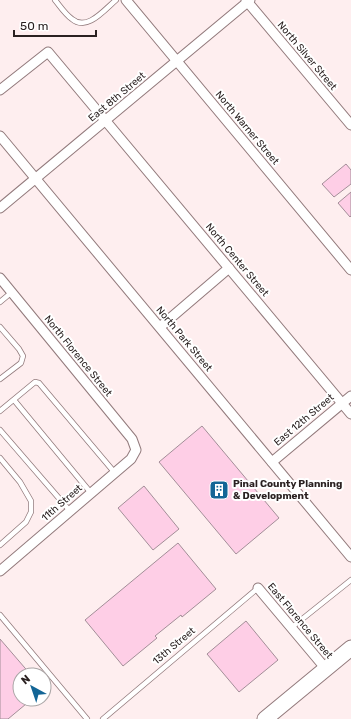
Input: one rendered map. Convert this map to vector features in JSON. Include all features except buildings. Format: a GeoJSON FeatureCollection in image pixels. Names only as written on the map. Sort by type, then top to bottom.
{"type":"FeatureCollection","features":[{"type":"Feature","properties":{"kind":"main road"},"geometry":{"type":"LineString","coordinates":[[273,716],[351,648]]}},
{"type":"Feature","properties":{"kind":"street","name":"North Warner Street"},"geometry":{"type":"LineString","coordinates":[[126,0],[351,270]]}},
{"type":"Feature","properties":{"kind":"street","name":"East 8th Street"},"geometry":{"type":"LineString","coordinates":[[0,208],[248,1]]}},
{"type":"Feature","properties":{"kind":"street","name":"North Silver Street"},"geometry":{"type":"LineString","coordinates":[[248,1],[351,126]]}},
{"type":"Feature","properties":{"kind":"street","name":"North Center Street"},"geometry":{"type":"LineString","coordinates":[[0,90],[48,52],[351,414]]}},
{"type":"Feature","properties":{"kind":"street","name":"North Park Street"},"geometry":{"type":"LineString","coordinates":[[0,136],[351,557]]}},
{"type":"Feature","properties":{"kind":"street"},"geometry":{"type":"LineString","coordinates":[[160,327],[229,268]]}},
{"type":"Feature","properties":{"kind":"street","name":"North Florence Street"},"geometry":{"type":"LineString","coordinates":[[0,278],[132,439],[136,450]]}},
{"type":"Feature","properties":{"kind":"street","name":"East 12th Street"},"geometry":{"type":"LineString","coordinates":[[272,462],[351,396]]}},
{"type":"Feature","properties":{"kind":"street","name":"11th Street"},"geometry":{"type":"LineString","coordinates":[[0,571],[131,459],[136,450]]}},
{"type":"Feature","properties":{"kind":"street","name":"East Florence Street"},"geometry":{"type":"LineString","coordinates":[[258,588],[326,669]]}},
{"type":"Feature","properties":{"kind":"lane"},"geometry":{"type":"LineString","coordinates":[[55,0],[72,20],[82,23],[93,20],[116,0]]}},
{"type":"Feature","properties":{"kind":"lane"},"geometry":{"type":"LineString","coordinates":[[0,302],[12,292]]}},
{"type":"Feature","properties":{"kind":"lane"},"geometry":{"type":"LineString","coordinates":[[0,327],[19,349],[23,356],[20,362],[1,377]]}},
{"type":"Feature","properties":{"kind":"lane"},"geometry":{"type":"LineString","coordinates":[[0,411],[35,382],[40,383],[115,473]]}},
{"type":"Feature","properties":{"kind":"lane"},"geometry":{"type":"LineString","coordinates":[[14,400],[91,493]]}},
{"type":"Feature","properties":{"kind":"lane"},"geometry":{"type":"LineString","coordinates":[[0,430],[70,511]]}},
{"type":"Feature","properties":{"kind":"lane"},"geometry":{"type":"LineString","coordinates":[[0,458],[20,482],[31,501],[31,512],[26,522],[0,545]]}},
{"type":"Feature","properties":{"kind":"lane"},"geometry":{"type":"LineString","coordinates":[[291,628],[351,580]]}},
{"type":"Feature","properties":{"kind":"lane","name":"13th Street"},"geometry":{"type":"LineString","coordinates":[[103,719],[258,588]]}},
{"type":"Feature","properties":{"kind":"lane"},"geometry":{"type":"LineString","coordinates":[[0,615],[87,719]]}},
{"type":"Feature","properties":{"kind":"place","name":"Pinal County Planning & Development"},"geometry":{"type":"Point","coordinates":[219,490]}}]}
